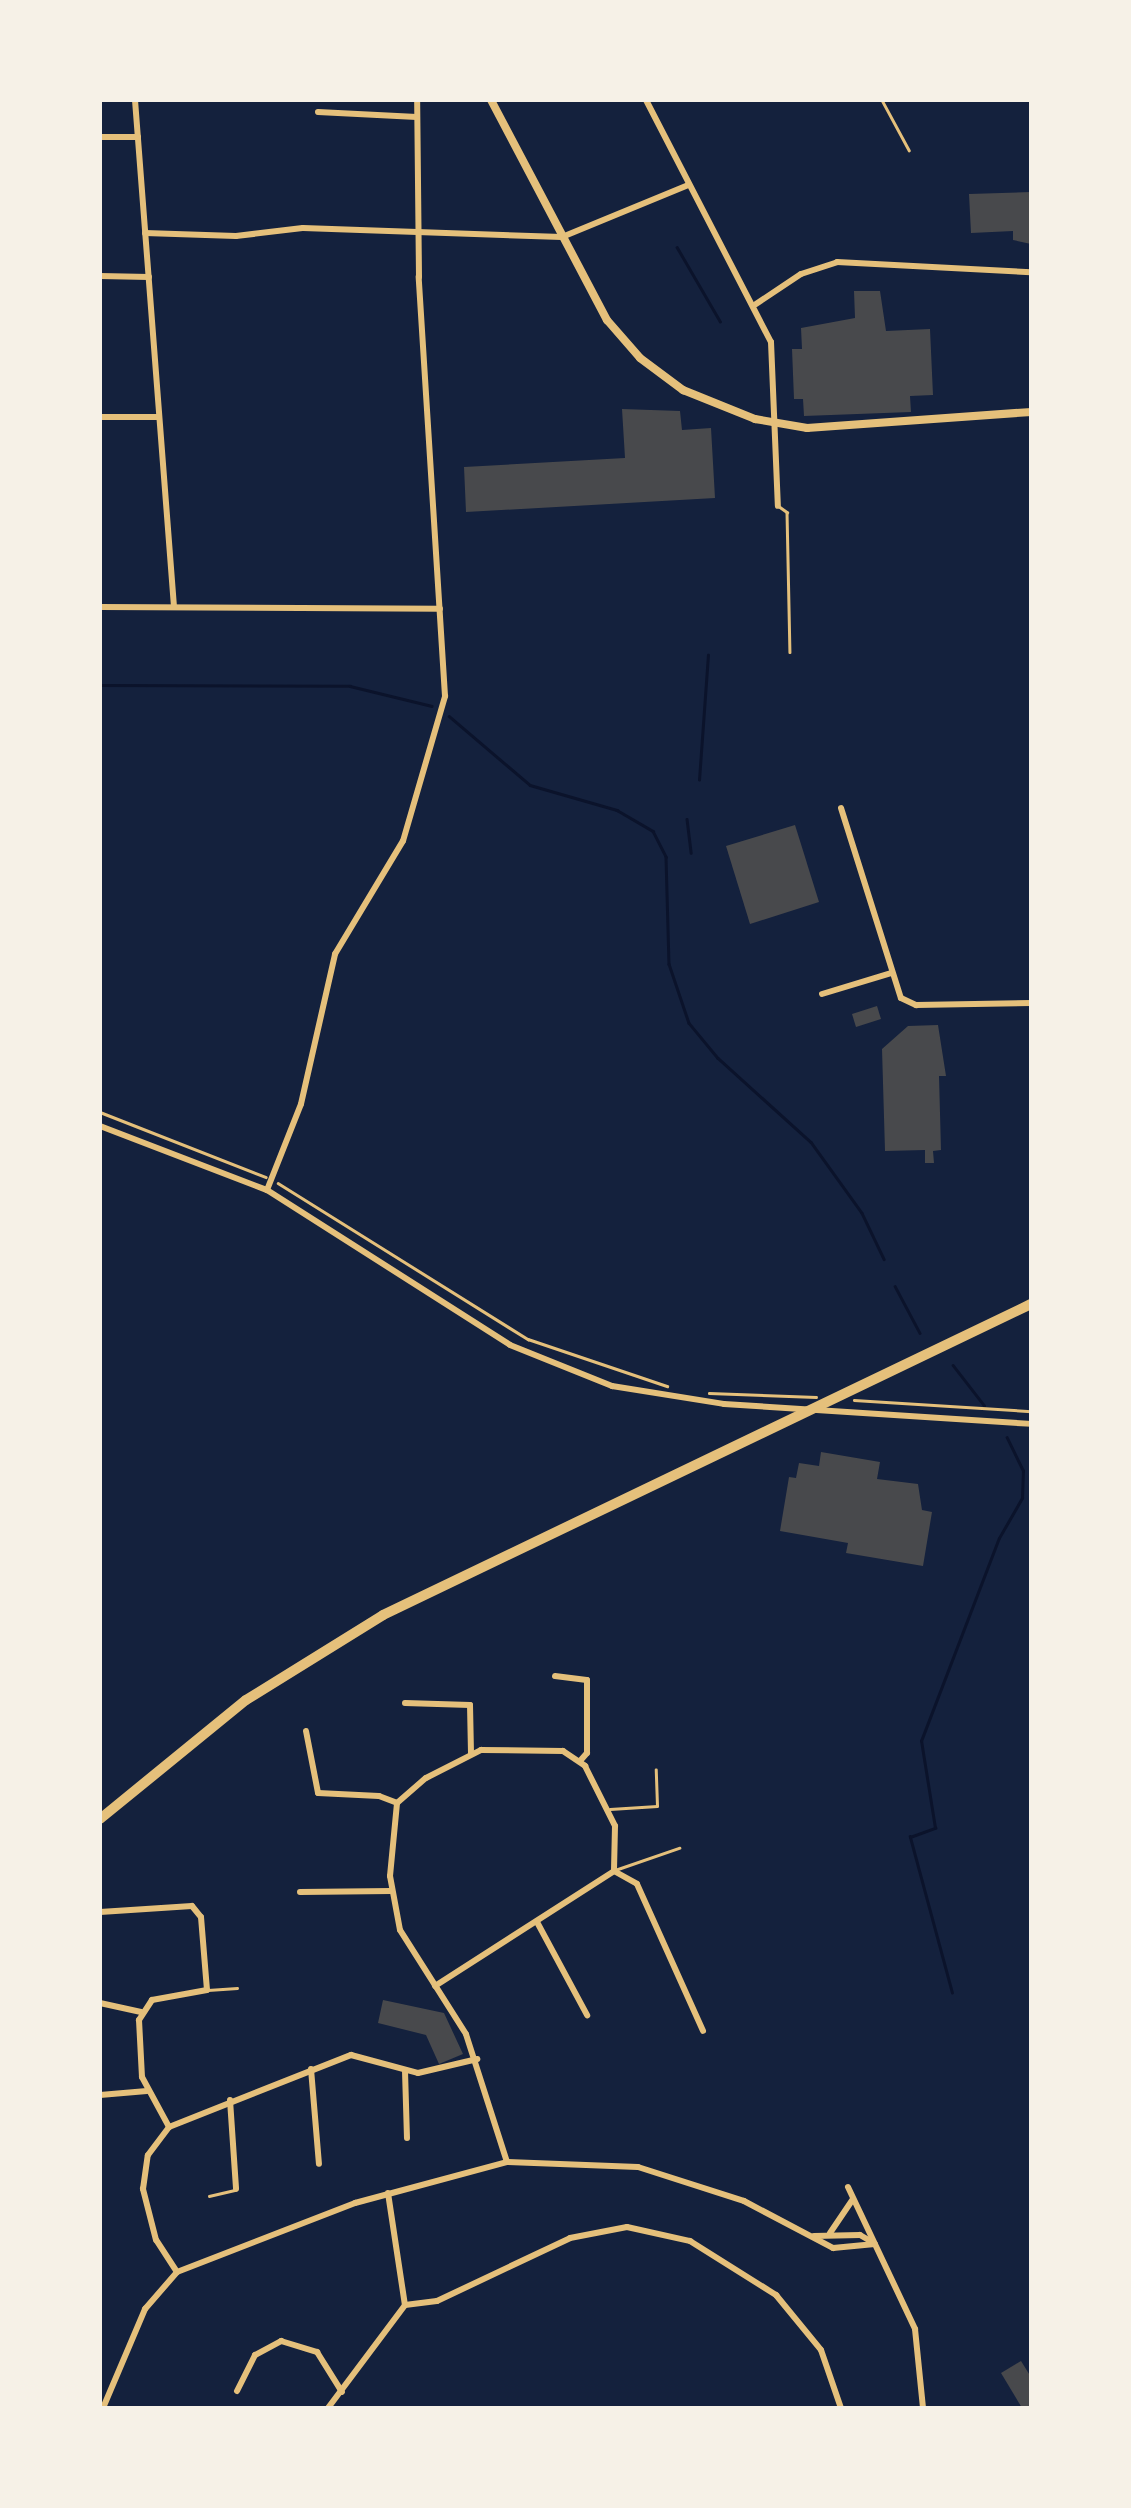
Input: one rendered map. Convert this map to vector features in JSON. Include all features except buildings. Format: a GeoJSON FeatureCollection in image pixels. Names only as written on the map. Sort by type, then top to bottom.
{"type":"FeatureCollection","features":[{"type":"Feature","properties":{"kind":"main road"},"geometry":{"type":"LineString","coordinates":[[100,1819],[190,1742],[331,1645],[479,1566],[883,1378],[1031,1304]]}},
{"type":"Feature","properties":{"kind":"street"},"geometry":{"type":"LineString","coordinates":[[135,100],[174,608]]}},
{"type":"Feature","properties":{"kind":"street"},"geometry":{"type":"LineString","coordinates":[[267,1190],[301,1104],[335,954],[403,841],[444,701],[418,231],[417,100]]}},
{"type":"Feature","properties":{"kind":"street"},"geometry":{"type":"LineString","coordinates":[[491,100],[607,320],[640,358],[701,400],[776,425],[872,428],[1031,412]]}},
{"type":"Feature","properties":{"kind":"street"},"geometry":{"type":"LineString","coordinates":[[646,100],[744,292],[756,304],[775,361],[778,506]]}},
{"type":"Feature","properties":{"kind":"street"},"geometry":{"type":"LineString","coordinates":[[318,112],[417,117]]}},
{"type":"Feature","properties":{"kind":"street"},"geometry":{"type":"LineString","coordinates":[[100,138],[138,137]]}},
{"type":"Feature","properties":{"kind":"street"},"geometry":{"type":"LineString","coordinates":[[145,233],[418,231],[562,238],[688,185]]}},
{"type":"Feature","properties":{"kind":"street"},"geometry":{"type":"LineString","coordinates":[[756,304],[801,274],[837,262],[1031,272]]}},
{"type":"Feature","properties":{"kind":"street"},"geometry":{"type":"LineString","coordinates":[[100,276],[148,277]]}},
{"type":"Feature","properties":{"kind":"street"},"geometry":{"type":"LineString","coordinates":[[100,417],[160,417]]}},
{"type":"Feature","properties":{"kind":"street"},"geometry":{"type":"LineString","coordinates":[[100,606],[440,610]]}},
{"type":"Feature","properties":{"kind":"street"},"geometry":{"type":"LineString","coordinates":[[840,808],[891,973],[910,1004],[1031,1003]]}},
{"type":"Feature","properties":{"kind":"street"},"geometry":{"type":"LineString","coordinates":[[822,994],[891,973]]}},
{"type":"Feature","properties":{"kind":"street"},"geometry":{"type":"LineString","coordinates":[[100,1126],[267,1190],[510,1346],[612,1386],[762,1408],[1031,1424]]}},
{"type":"Feature","properties":{"kind":"street"},"geometry":{"type":"LineString","coordinates":[[555,1676],[586,1680],[587,1753],[580,1761]]}},
{"type":"Feature","properties":{"kind":"street"},"geometry":{"type":"LineString","coordinates":[[405,1702],[470,1705],[471,1754]]}},
{"type":"Feature","properties":{"kind":"street"},"geometry":{"type":"LineString","coordinates":[[306,1731],[318,1793],[379,1796],[397,1803]]}},
{"type":"Feature","properties":{"kind":"street"},"geometry":{"type":"LineString","coordinates":[[397,1803],[471,1754],[548,1750],[580,1761],[608,1810],[618,1840],[614,1871],[434,1986]]}},
{"type":"Feature","properties":{"kind":"street"},"geometry":{"type":"LineString","coordinates":[[397,1803],[391,1892],[406,1946],[477,2059],[508,2162]]}},
{"type":"Feature","properties":{"kind":"street"},"geometry":{"type":"LineString","coordinates":[[614,1871],[637,1884],[703,2031]]}},
{"type":"Feature","properties":{"kind":"street"},"geometry":{"type":"LineString","coordinates":[[300,1892],[391,1892]]}},
{"type":"Feature","properties":{"kind":"street"},"geometry":{"type":"LineString","coordinates":[[100,1912],[198,1909],[207,1990],[172,1992],[142,2012],[100,2003]]}},
{"type":"Feature","properties":{"kind":"street"},"geometry":{"type":"LineString","coordinates":[[536,1922],[587,2015]]}},
{"type":"Feature","properties":{"kind":"street"},"geometry":{"type":"LineString","coordinates":[[142,2012],[140,2062],[147,2092],[169,2127]]}},
{"type":"Feature","properties":{"kind":"street"},"geometry":{"type":"LineString","coordinates":[[177,2272],[156,2240],[143,2189],[148,2155],[169,2127],[230,2100],[358,2055],[405,2071],[439,2073],[477,2059]]}},
{"type":"Feature","properties":{"kind":"street"},"geometry":{"type":"LineString","coordinates":[[312,2069],[320,2164]]}},
{"type":"Feature","properties":{"kind":"street"},"geometry":{"type":"LineString","coordinates":[[405,2071],[407,2138]]}},
{"type":"Feature","properties":{"kind":"street"},"geometry":{"type":"LineString","coordinates":[[100,2095],[147,2092]]}},
{"type":"Feature","properties":{"kind":"street"},"geometry":{"type":"LineString","coordinates":[[230,2100],[236,2188]]}},
{"type":"Feature","properties":{"kind":"street"},"geometry":{"type":"LineString","coordinates":[[103,2408],[145,2309],[177,2272],[235,2244],[388,2193],[508,2162],[602,2163],[673,2175],[814,2236],[833,2248],[875,2244]]}},
{"type":"Feature","properties":{"kind":"street"},"geometry":{"type":"LineString","coordinates":[[848,2187],[915,2329],[923,2408]]}},
{"type":"Feature","properties":{"kind":"street"},"geometry":{"type":"LineString","coordinates":[[328,2408],[406,2305],[388,2193]]}},
{"type":"Feature","properties":{"kind":"street"},"geometry":{"type":"LineString","coordinates":[[830,2233],[853,2198]]}},
{"type":"Feature","properties":{"kind":"street"},"geometry":{"type":"LineString","coordinates":[[406,2305],[437,2301],[592,2230],[663,2232],[736,2267],[791,2309],[821,2350],[841,2408]]}},
{"type":"Feature","properties":{"kind":"street"},"geometry":{"type":"LineString","coordinates":[[814,2236],[860,2235],[875,2244]]}},
{"type":"Feature","properties":{"kind":"street"},"geometry":{"type":"LineString","coordinates":[[237,2391],[255,2355],[281,2342],[317,2352],[342,2392]]}},
{"type":"Feature","properties":{"kind":"lane"},"geometry":{"type":"LineString","coordinates":[[882,100],[909,150]]}},
{"type":"Feature","properties":{"kind":"lane"},"geometry":{"type":"LineString","coordinates":[[778,506],[787,512],[790,652]]}},
{"type":"Feature","properties":{"kind":"lane"},"geometry":{"type":"LineString","coordinates":[[608,1810],[657,1806],[656,1770]]}},
{"type":"Feature","properties":{"kind":"lane"},"geometry":{"type":"LineString","coordinates":[[614,1871],[633,1859],[679,1848]]}},
{"type":"Feature","properties":{"kind":"lane"},"geometry":{"type":"LineString","coordinates":[[207,1990],[237,1988]]}},
{"type":"Feature","properties":{"kind":"lane"},"geometry":{"type":"LineString","coordinates":[[209,2196],[236,2188]]}},
{"type":"Feature","properties":{"kind":"path"},"geometry":{"type":"LineString","coordinates":[[100,1112],[271,1179],[528,1339],[670,1386]]}},
{"type":"Feature","properties":{"kind":"path"},"geometry":{"type":"LineString","coordinates":[[701,1392],[819,1397]]}},
{"type":"Feature","properties":{"kind":"path"},"geometry":{"type":"LineString","coordinates":[[837,1398],[1031,1410]]}},
{"type":"Feature","properties":{"kind":"waterway"},"geometry":{"type":"LineString","coordinates":[[677,247],[720,321]]}},
{"type":"Feature","properties":{"kind":"waterway"},"geometry":{"type":"LineString","coordinates":[[699,780],[708,655]]}},
{"type":"Feature","properties":{"kind":"waterway"},"geometry":{"type":"LineString","coordinates":[[100,685],[350,686],[432,706]]}},
{"type":"Feature","properties":{"kind":"waterway"},"geometry":{"type":"LineString","coordinates":[[449,716],[530,785],[617,810],[653,831],[666,857],[669,964],[689,1023],[718,1058],[811,1142],[862,1213],[884,1259]]}},
{"type":"Feature","properties":{"kind":"waterway"},"geometry":{"type":"LineString","coordinates":[[687,819],[691,853]]}},
{"type":"Feature","properties":{"kind":"waterway"},"geometry":{"type":"LineString","coordinates":[[895,1286],[920,1333]]}},
{"type":"Feature","properties":{"kind":"waterway"},"geometry":{"type":"LineString","coordinates":[[953,1365],[984,1405]]}},
{"type":"Feature","properties":{"kind":"waterway"},"geometry":{"type":"LineString","coordinates":[[952,1993],[910,1837],[935,1828],[921,1741],[999,1538],[1022,1498],[1023,1471],[1007,1438]]}}]}
